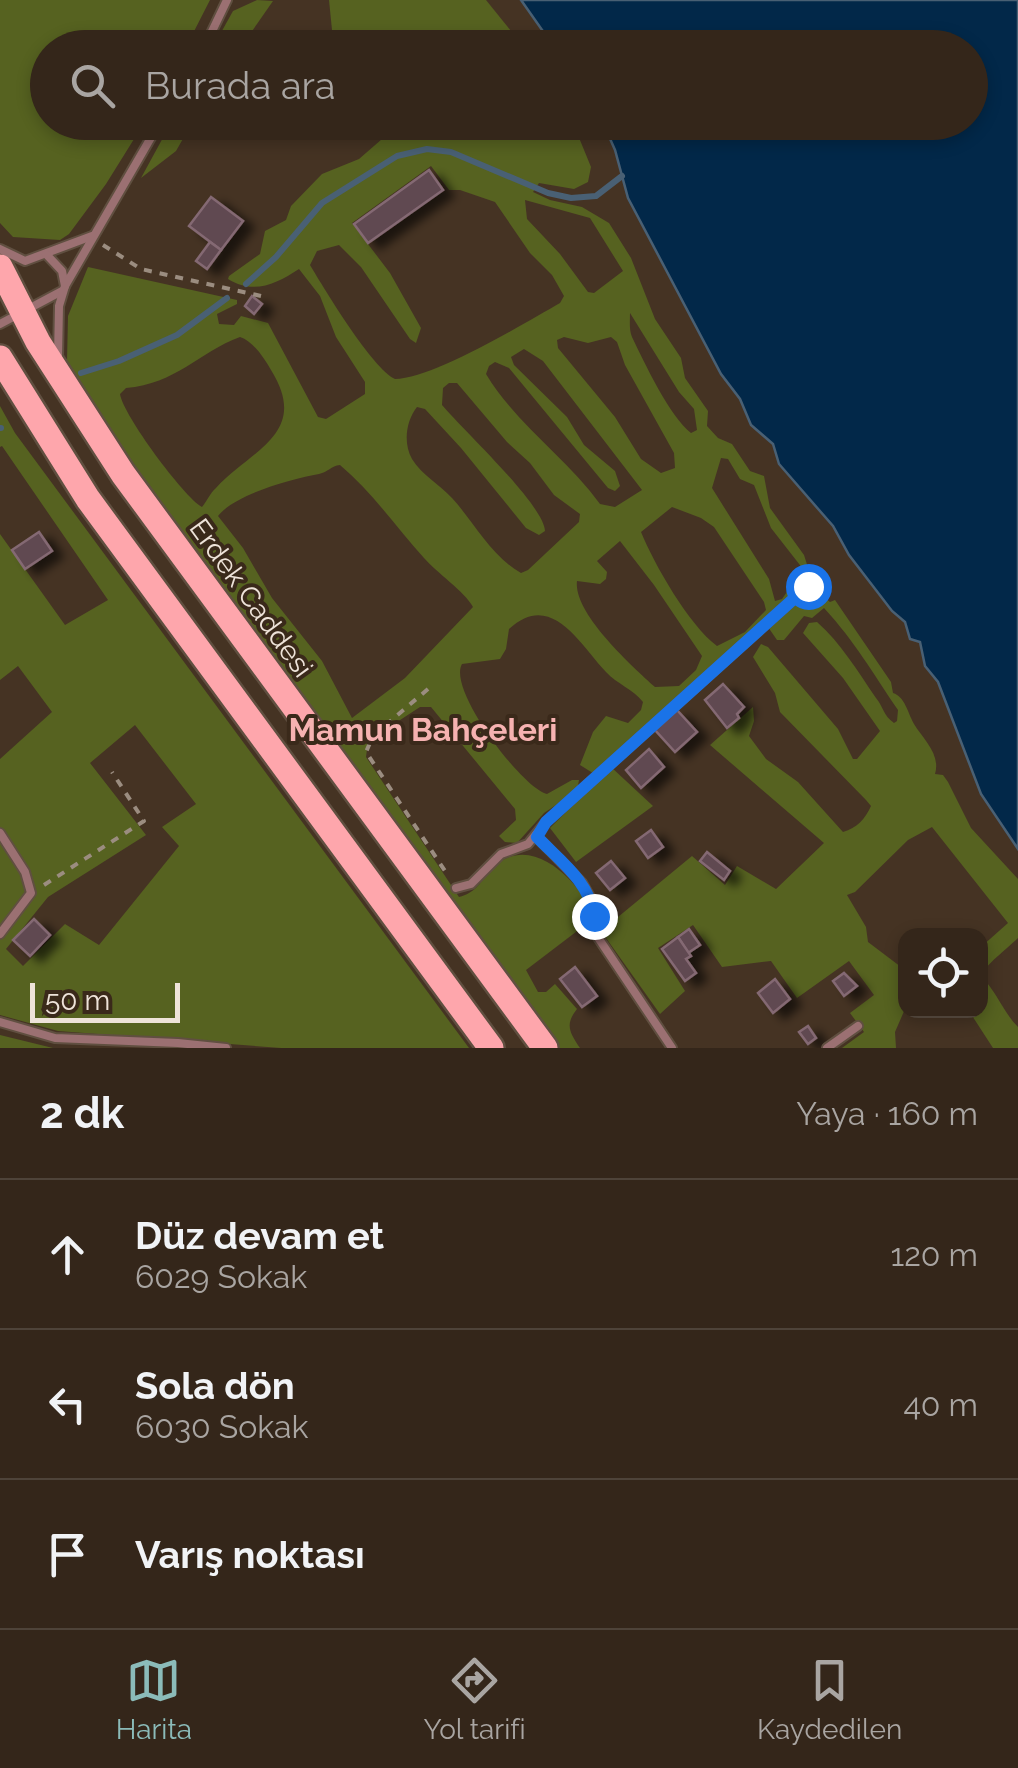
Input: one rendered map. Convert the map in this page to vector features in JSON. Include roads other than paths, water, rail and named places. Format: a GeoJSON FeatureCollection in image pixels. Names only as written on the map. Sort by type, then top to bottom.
{"type":"FeatureCollection","features":[{"type":"Feature","properties":{"kind":"main road","name":"Erdek Caddesi"},"geometry":{"type":"LineString","coordinates":[[5,264],[11,318],[58,374],[123,474],[545,1048]]}},
{"type":"Feature","properties":{"kind":"main road"},"geometry":{"type":"LineString","coordinates":[[0,358],[88,499],[491,1048]]}},
{"type":"Feature","properties":{"kind":"lane"},"geometry":{"type":"LineString","coordinates":[[212,30],[226,0]]}},
{"type":"Feature","properties":{"kind":"lane"},"geometry":{"type":"LineString","coordinates":[[58,374],[59,306],[64,288],[149,140]]}},
{"type":"Feature","properties":{"kind":"lane"},"geometry":{"type":"LineString","coordinates":[[5,264],[46,254],[92,236]]}},
{"type":"Feature","properties":{"kind":"lane"},"geometry":{"type":"LineString","coordinates":[[46,254],[62,270],[64,288]]}},
{"type":"Feature","properties":{"kind":"lane"},"geometry":{"type":"LineString","coordinates":[[11,318],[64,288]]}},
{"type":"Feature","properties":{"kind":"lane"},"geometry":{"type":"LineString","coordinates":[[456,888],[471,884],[494,859],[537,837],[546,822],[808,586]]}},
{"type":"Feature","properties":{"kind":"lane"},"geometry":{"type":"LineString","coordinates":[[0,833],[25,872],[31,893],[0,934]]}},
{"type":"Feature","properties":{"kind":"lane"},"geometry":{"type":"LineString","coordinates":[[537,837],[590,896],[597,936],[672,1048]]}},
{"type":"Feature","properties":{"kind":"lane"},"geometry":{"type":"LineString","coordinates":[[0,1022],[55,1038],[226,1048]]}},
{"type":"Feature","properties":{"kind":"lane"},"geometry":{"type":"LineString","coordinates":[[827,1048],[858,1026]]}},
{"type":"Feature","properties":{"kind":"water"},"geometry":{"type":"Polygon","coordinates":[[[521,0],[1018,0],[1018,849],[981,794],[938,682],[925,666],[920,642],[910,639],[905,622],[849,555],[833,526],[779,464],[773,444],[751,425],[740,399],[721,374],[628,198],[611,140],[988,140],[988,30],[542,30],[521,0]]]}},
{"type":"Feature","properties":{"kind":"waterway"},"geometry":{"type":"LineString","coordinates":[[246,284],[276,257],[322,203],[397,156],[427,149],[451,152],[548,193],[571,198],[596,196],[622,176]]}},
{"type":"Feature","properties":{"kind":"waterway"},"geometry":{"type":"LineString","coordinates":[[81,373],[177,335],[227,298]]}},
{"type":"Feature","properties":{"kind":"district","name":"Mamun Bahçeleri"},"geometry":{"type":"Point","coordinates":[423,729]}}]}
